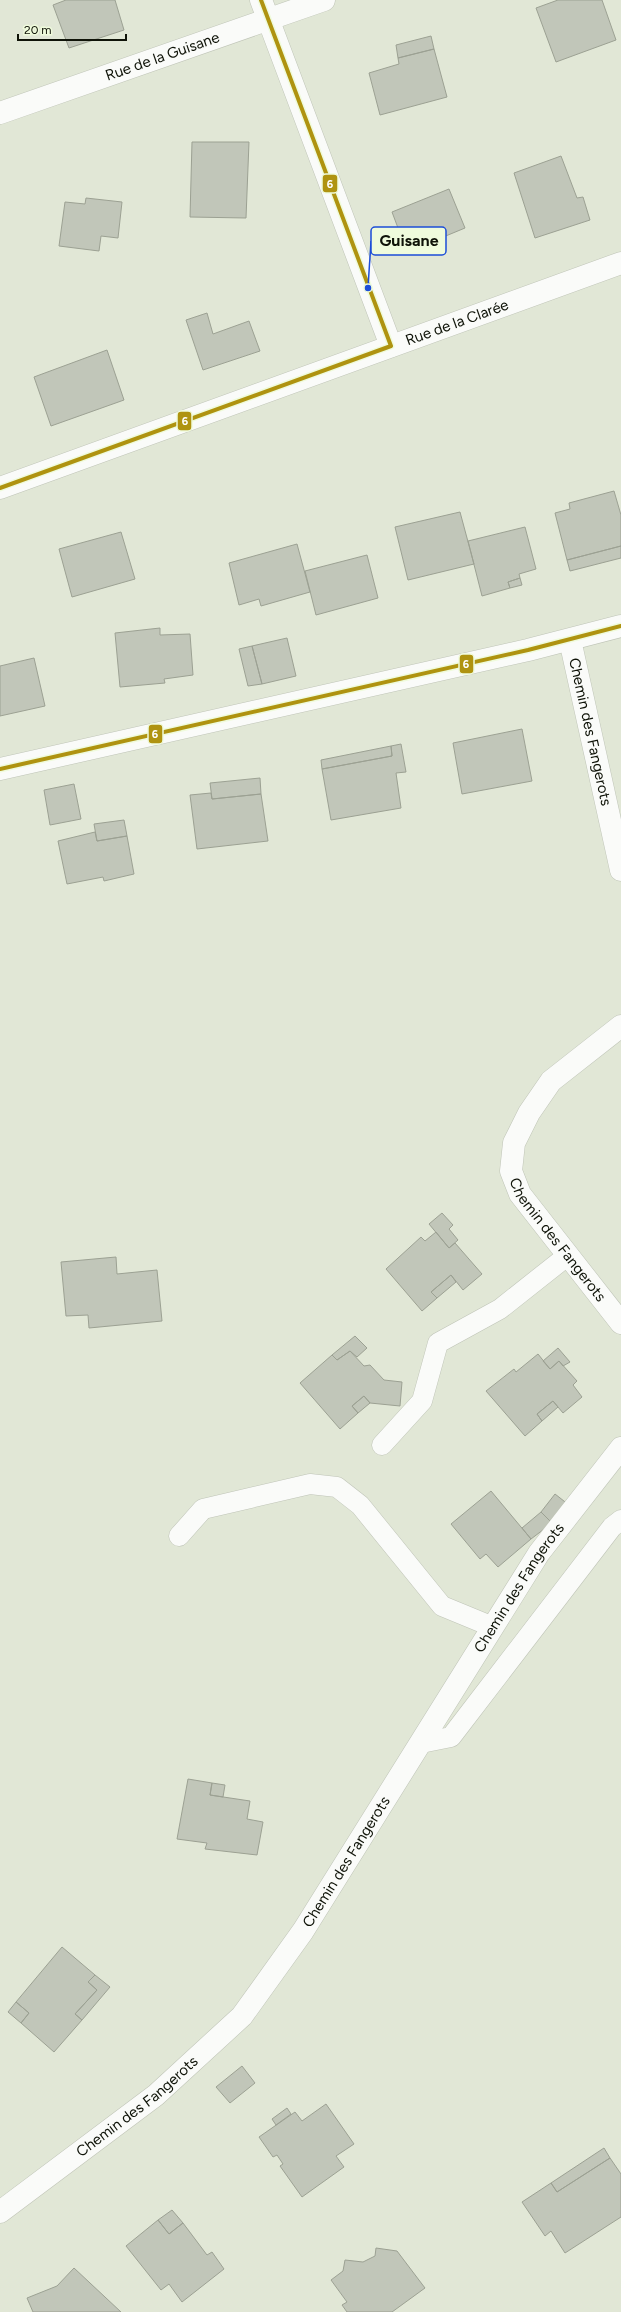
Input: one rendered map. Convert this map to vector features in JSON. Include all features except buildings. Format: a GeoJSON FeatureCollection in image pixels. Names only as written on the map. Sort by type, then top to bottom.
{"type":"FeatureCollection","features":[{"type":"Feature","properties":{"kind":"street","name":"Rue de la Guisane"},"geometry":{"type":"LineString","coordinates":[[0,113],[264,10],[324,0]]}},
{"type":"Feature","properties":{"kind":"street"},"geometry":{"type":"LineString","coordinates":[[264,10],[391,346]]}},
{"type":"Feature","properties":{"kind":"street","name":"Rue de la Clarée"},"geometry":{"type":"LineString","coordinates":[[0,488],[621,263]]}},
{"type":"Feature","properties":{"kind":"street"},"geometry":{"type":"LineString","coordinates":[[0,769],[570,640],[621,626]]}},
{"type":"Feature","properties":{"kind":"street","name":"Chemin des Fangerots"},"geometry":{"type":"LineString","coordinates":[[570,640],[620,864]]}},
{"type":"Feature","properties":{"kind":"street","name":"Chemin des Fangerots"},"geometry":{"type":"LineString","coordinates":[[621,1026],[551,1081],[529,1113],[514,1143],[511,1171],[520,1194],[567,1256],[621,1323]]}},
{"type":"Feature","properties":{"kind":"street","name":"Chemin des Fangerots"},"geometry":{"type":"LineString","coordinates":[[0,2212],[20,2195],[156,2095],[242,2016],[303,1931],[539,1553],[621,1448]]}},
{"type":"Feature","properties":{"kind":"lane"},"geometry":{"type":"LineString","coordinates":[[382,1445],[422,1401],[438,1343],[500,1309],[567,1256]]}},
{"type":"Feature","properties":{"kind":"lane"},"geometry":{"type":"LineString","coordinates":[[178,1536],[203,1509],[310,1484],[337,1487],[360,1505],[442,1606],[493,1628]]}},
{"type":"Feature","properties":{"kind":"lane"},"geometry":{"type":"LineString","coordinates":[[421,1743],[451,1737],[612,1527],[621,1520]]}},
{"type":"Feature","properties":{"kind":"transit line","name":"6"},"geometry":{"type":"LineString","coordinates":[[0,488],[391,346],[261,0]]}},
{"type":"Feature","properties":{"kind":"transit line","name":"6"},"geometry":{"type":"LineString","coordinates":[[0,769],[528,650],[621,626]]}},
{"type":"Feature","properties":{"kind":"place","name":"Guisane"},"geometry":{"type":"Point","coordinates":[368,288]}}]}
